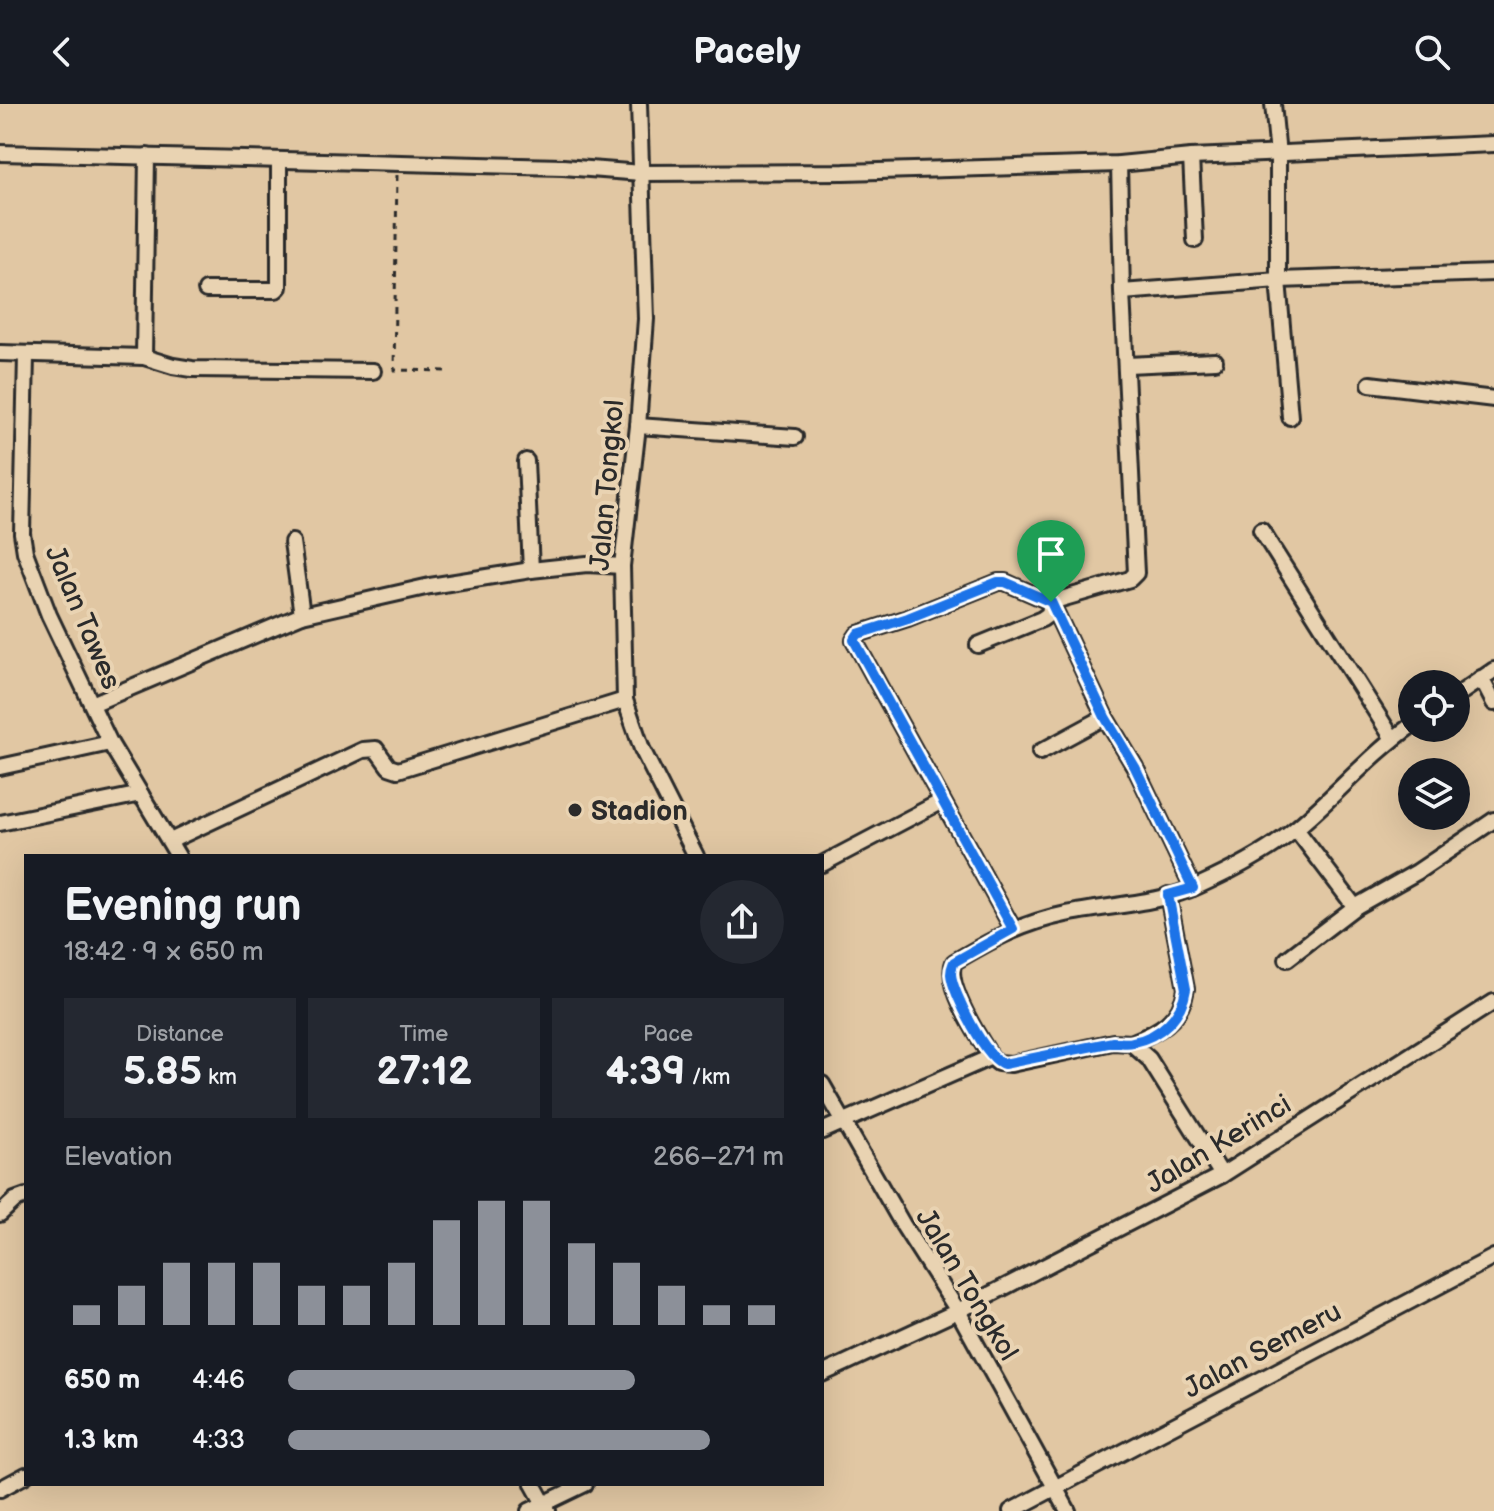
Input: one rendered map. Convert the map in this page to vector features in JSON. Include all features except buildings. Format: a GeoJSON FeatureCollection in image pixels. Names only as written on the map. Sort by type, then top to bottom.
{"type":"FeatureCollection","features":[{"type":"Feature","properties":{"kind":"street","name":"Jalan Tongkol"},"geometry":{"type":"LineString","coordinates":[[639,104],[646,319],[622,566],[625,700],[642,749],[695,854]]}},
{"type":"Feature","properties":{"kind":"street"},"geometry":{"type":"LineString","coordinates":[[1273,104],[1278,155],[1278,280],[1290,417]]}},
{"type":"Feature","properties":{"kind":"street"},"geometry":{"type":"LineString","coordinates":[[0,153],[563,167],[642,173],[844,172],[1119,164],[1191,157],[1494,144]]}},
{"type":"Feature","properties":{"kind":"street"},"geometry":{"type":"LineString","coordinates":[[144,357],[147,156]]}},
{"type":"Feature","properties":{"kind":"street"},"geometry":{"type":"LineString","coordinates":[[1191,157],[1195,240]]}},
{"type":"Feature","properties":{"kind":"street"},"geometry":{"type":"LineString","coordinates":[[206,290],[276,290],[279,287],[279,160]]}},
{"type":"Feature","properties":{"kind":"street"},"geometry":{"type":"LineString","coordinates":[[1013,929],[854,643],[854,637],[998,582],[1005,582],[1051,602],[1130,579],[1136,573],[1119,164]]}},
{"type":"Feature","properties":{"kind":"street"},"geometry":{"type":"LineString","coordinates":[[1122,292],[1278,280],[1494,273]]}},
{"type":"Feature","properties":{"kind":"street"},"geometry":{"type":"LineString","coordinates":[[0,353],[144,357],[192,369],[373,371]]}},
{"type":"Feature","properties":{"kind":"street","name":"Jalan Tawes"},"geometry":{"type":"LineString","coordinates":[[26,356],[22,533],[25,552],[49,615],[110,743],[177,854]]}},
{"type":"Feature","properties":{"kind":"street"},"geometry":{"type":"LineString","coordinates":[[1127,365],[1215,361]]}},
{"type":"Feature","properties":{"kind":"street"},"geometry":{"type":"LineString","coordinates":[[1370,384],[1494,399]]}},
{"type":"Feature","properties":{"kind":"street"},"geometry":{"type":"LineString","coordinates":[[638,426],[795,437]]}},
{"type":"Feature","properties":{"kind":"street"},"geometry":{"type":"LineString","coordinates":[[526,461],[531,570]]}},
{"type":"Feature","properties":{"kind":"street"},"geometry":{"type":"LineString","coordinates":[[1261,530],[1393,739]]}},
{"type":"Feature","properties":{"kind":"street"},"geometry":{"type":"LineString","coordinates":[[292,542],[302,615]]}},
{"type":"Feature","properties":{"kind":"street"},"geometry":{"type":"LineString","coordinates":[[92,704],[302,615],[430,586],[531,570],[587,564],[622,566]]}},
{"type":"Feature","properties":{"kind":"street"},"geometry":{"type":"LineString","coordinates":[[978,645],[1042,619],[1049,614],[1051,602]]}},
{"type":"Feature","properties":{"kind":"street"},"geometry":{"type":"LineString","coordinates":[[1051,602],[1105,717],[1135,767],[1193,888]]}},
{"type":"Feature","properties":{"kind":"street"},"geometry":{"type":"LineString","coordinates":[[1470,686],[1488,674],[1494,703]]}},
{"type":"Feature","properties":{"kind":"street"},"geometry":{"type":"LineString","coordinates":[[170,841],[363,750],[376,749],[389,767],[398,770],[625,700]]}},
{"type":"Feature","properties":{"kind":"street"},"geometry":{"type":"LineString","coordinates":[[1040,752],[1105,717]]}},
{"type":"Feature","properties":{"kind":"street"},"geometry":{"type":"LineString","coordinates":[[1168,895],[1186,989],[1184,1003],[1170,1022],[1152,1035],[1131,1043],[1113,1042],[1011,1064],[998,1063],[991,1057],[957,993],[951,969],[954,962],[1013,929],[1065,914],[1193,888],[1255,858],[1296,829],[1368,759],[1398,735]]}},
{"type":"Feature","properties":{"kind":"street"},"geometry":{"type":"LineString","coordinates":[[0,767],[110,743]]}},
{"type":"Feature","properties":{"kind":"street"},"geometry":{"type":"LineString","coordinates":[[0,823],[141,794]]}},
{"type":"Feature","properties":{"kind":"street"},"geometry":{"type":"LineString","coordinates":[[824,863],[942,801]]}},
{"type":"Feature","properties":{"kind":"street"},"geometry":{"type":"LineString","coordinates":[[1287,959],[1355,907],[1417,872],[1494,820]]}},
{"type":"Feature","properties":{"kind":"street"},"geometry":{"type":"LineString","coordinates":[[1296,829],[1355,907]]}},
{"type":"Feature","properties":{"kind":"street","name":"Jalan Kerinci"},"geometry":{"type":"LineString","coordinates":[[824,1373],[958,1311],[1222,1175],[1494,1002]]}},
{"type":"Feature","properties":{"kind":"street"},"geometry":{"type":"LineString","coordinates":[[1131,1043],[1149,1059],[1222,1175]]}},
{"type":"Feature","properties":{"kind":"street"},"geometry":{"type":"LineString","coordinates":[[824,1130],[991,1057]]}},
{"type":"Feature","properties":{"kind":"street","name":"Jalan Tongkol"},"geometry":{"type":"LineString","coordinates":[[824,1088],[903,1225],[958,1311],[1068,1511]]}},
{"type":"Feature","properties":{"kind":"street"},"geometry":{"type":"LineString","coordinates":[[0,1214],[15,1200],[24,1197]]}},
{"type":"Feature","properties":{"kind":"street","name":"Jalan Semeru"},"geometry":{"type":"LineString","coordinates":[[1011,1511],[1494,1257]]}},
{"type":"Feature","properties":{"kind":"street"},"geometry":{"type":"LineString","coordinates":[[0,1489],[24,1476]]}},
{"type":"Feature","properties":{"kind":"street"},"geometry":{"type":"LineString","coordinates":[[534,1486],[546,1507]]}},
{"type":"Feature","properties":{"kind":"street"},"geometry":{"type":"LineString","coordinates":[[529,1511],[546,1507],[582,1486]]}},
{"type":"Feature","properties":{"kind":"path"},"geometry":{"type":"LineString","coordinates":[[398,163],[394,370],[450,371]]}},
{"type":"Feature","properties":{"kind":"place","name":"Stadion"},"geometry":{"type":"Point","coordinates":[575,810]}},
{"type":"Feature","properties":{"kind":"route"},"geometry":{"type":"LineString","coordinates":[[998,582],[1005,582],[1051,602],[1105,717],[1135,767],[1193,888],[1168,895],[1186,989],[1178,1014],[1152,1035],[1131,1043],[1113,1042],[1004,1064],[991,1057],[978,1036],[957,993],[951,969],[954,962],[1013,929],[854,643],[854,637],[998,582]]}}]}
